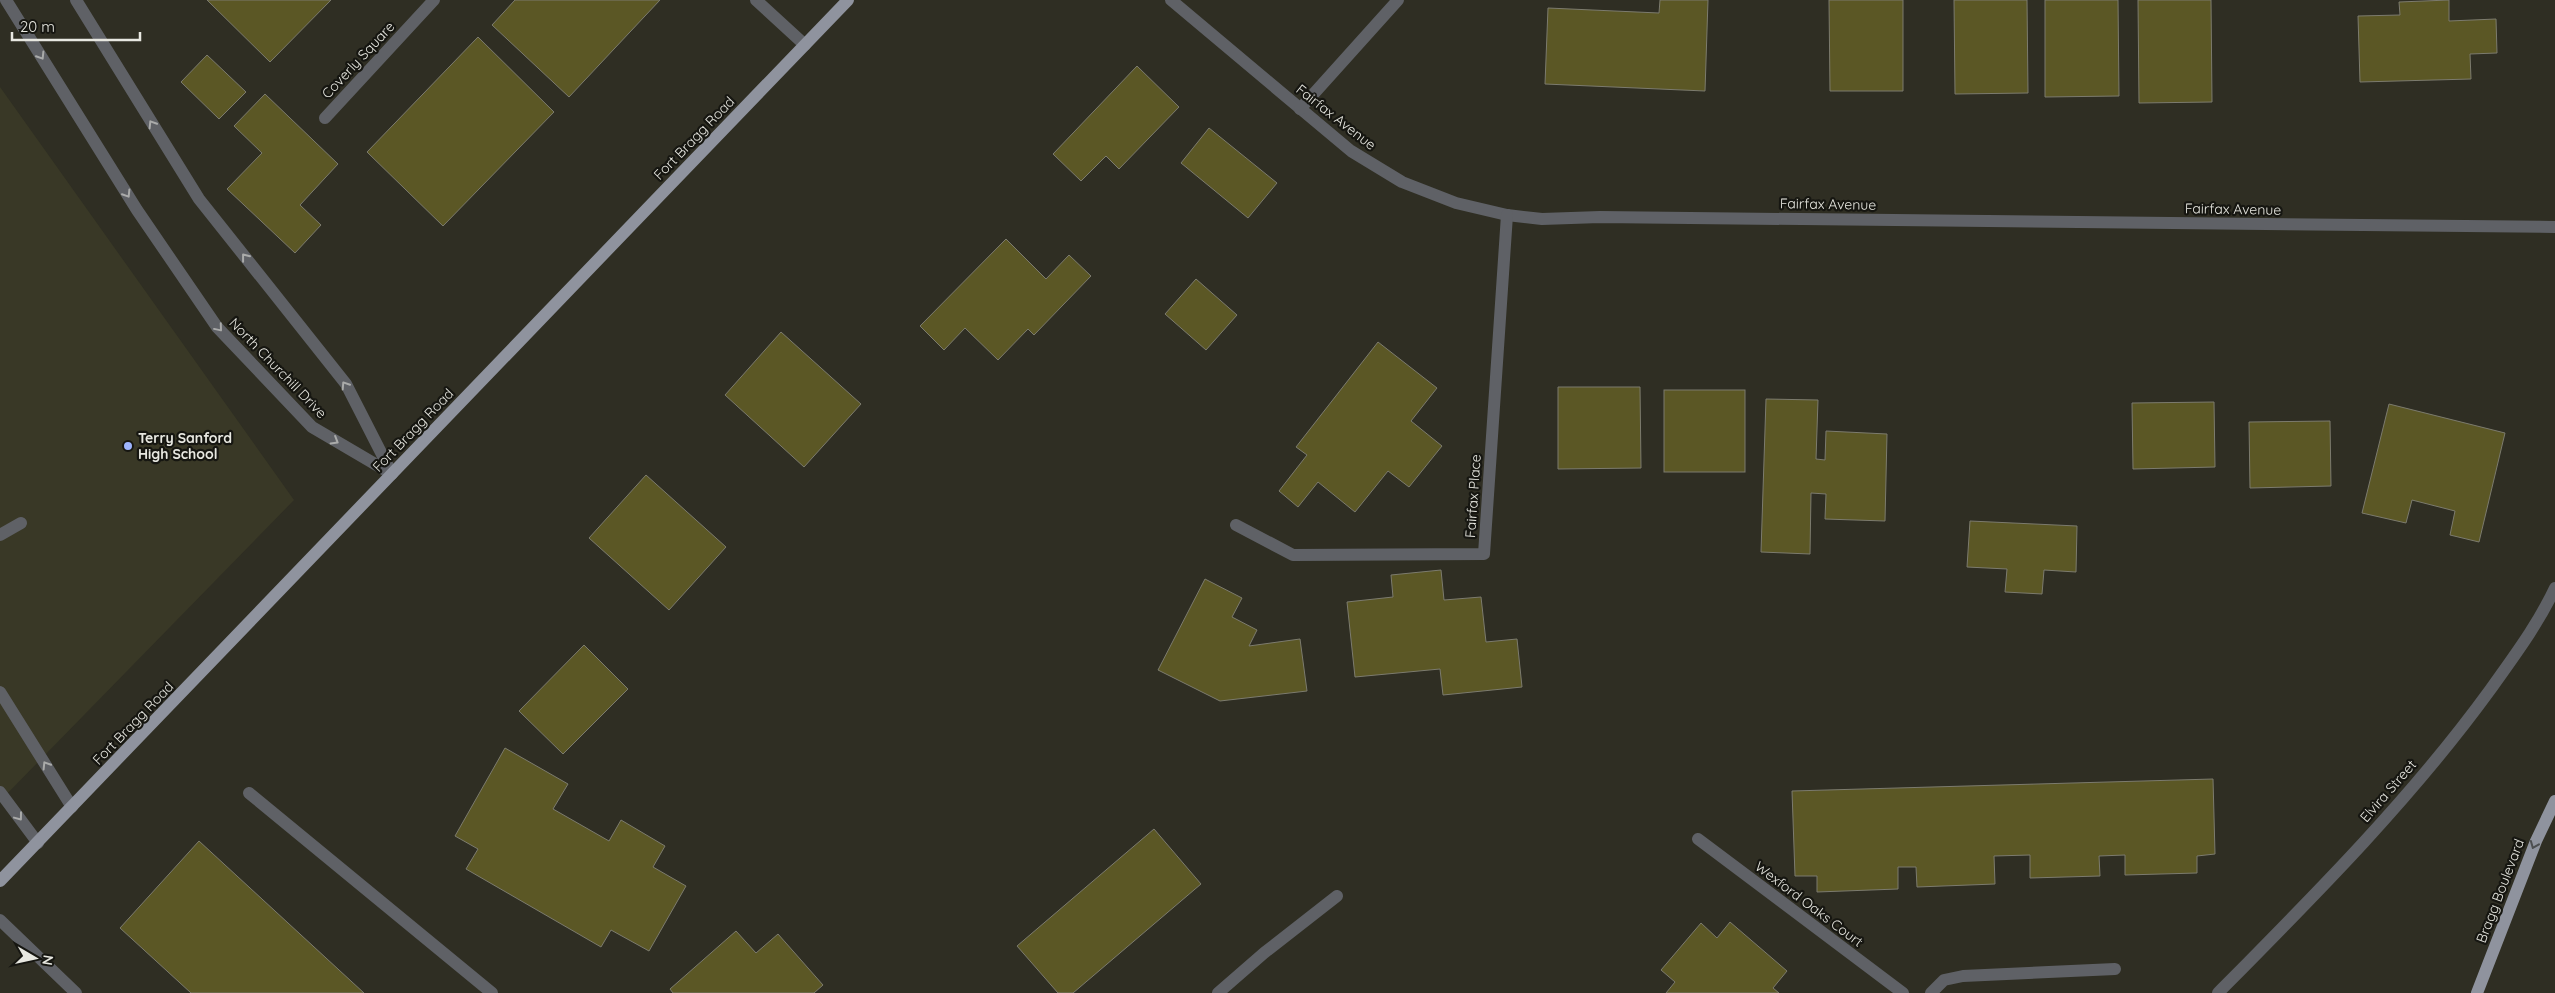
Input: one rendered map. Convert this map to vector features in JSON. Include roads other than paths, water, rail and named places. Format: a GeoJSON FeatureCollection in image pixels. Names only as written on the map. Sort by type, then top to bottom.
{"type":"FeatureCollection","features":[{"type":"Feature","properties":{"kind":"main road","name":"Fort Bragg Road"},"geometry":{"type":"LineString","coordinates":[[0,881],[848,0]]}},
{"type":"Feature","properties":{"kind":"main road","name":"Bragg Boulevard"},"geometry":{"type":"LineString","coordinates":[[2477,993],[2536,841],[2555,802]]}},
{"type":"Feature","properties":{"kind":"street","name":"North Churchill Drive"},"geometry":{"type":"LineString","coordinates":[[6,0],[137,210],[217,327],[312,427],[392,474]]}},
{"type":"Feature","properties":{"kind":"street"},"geometry":{"type":"LineString","coordinates":[[76,0],[199,199],[346,384],[392,474]]}},
{"type":"Feature","properties":{"kind":"street","name":"Coverly Square"},"geometry":{"type":"LineString","coordinates":[[324,118],[434,0]]}},
{"type":"Feature","properties":{"kind":"street"},"geometry":{"type":"LineString","coordinates":[[756,0],[805,45]]}},
{"type":"Feature","properties":{"kind":"street","name":"Fairfax Avenue"},"geometry":{"type":"LineString","coordinates":[[1171,0],[1351,151],[1402,182],[1456,203],[1507,215],[1542,219],[1600,217],[2555,227]]}},
{"type":"Feature","properties":{"kind":"street"},"geometry":{"type":"LineString","coordinates":[[1300,109],[1398,0]]}},
{"type":"Feature","properties":{"kind":"street","name":"Fairfax Place"},"geometry":{"type":"LineString","coordinates":[[1236,525],[1293,555],[1484,554],[1507,215]]}},
{"type":"Feature","properties":{"kind":"street"},"geometry":{"type":"LineString","coordinates":[[0,535],[21,523]]}},
{"type":"Feature","properties":{"kind":"street","name":"Elvira Street"},"geometry":{"type":"LineString","coordinates":[[2218,993],[2324,886],[2457,735],[2540,620],[2555,588]]}},
{"type":"Feature","properties":{"kind":"street"},"geometry":{"type":"LineString","coordinates":[[0,692],[72,807]]}},
{"type":"Feature","properties":{"kind":"street"},"geometry":{"type":"LineString","coordinates":[[0,792],[38,842]]}},
{"type":"Feature","properties":{"kind":"street"},"geometry":{"type":"LineString","coordinates":[[249,792],[492,993]]}},
{"type":"Feature","properties":{"kind":"street","name":"Wexford Oaks Court"},"geometry":{"type":"LineString","coordinates":[[1698,839],[1903,993]]}},
{"type":"Feature","properties":{"kind":"street"},"geometry":{"type":"LineString","coordinates":[[1218,993],[1264,953],[1337,896]]}},
{"type":"Feature","properties":{"kind":"street"},"geometry":{"type":"LineString","coordinates":[[0,920],[76,993]]}},
{"type":"Feature","properties":{"kind":"street"},"geometry":{"type":"LineString","coordinates":[[1931,993],[1944,980],[1963,976],[2114,969]]}},
{"type":"Feature","properties":{"kind":"place","name":"Terry Sanford High School"},"geometry":{"type":"Point","coordinates":[128,446]}}]}
